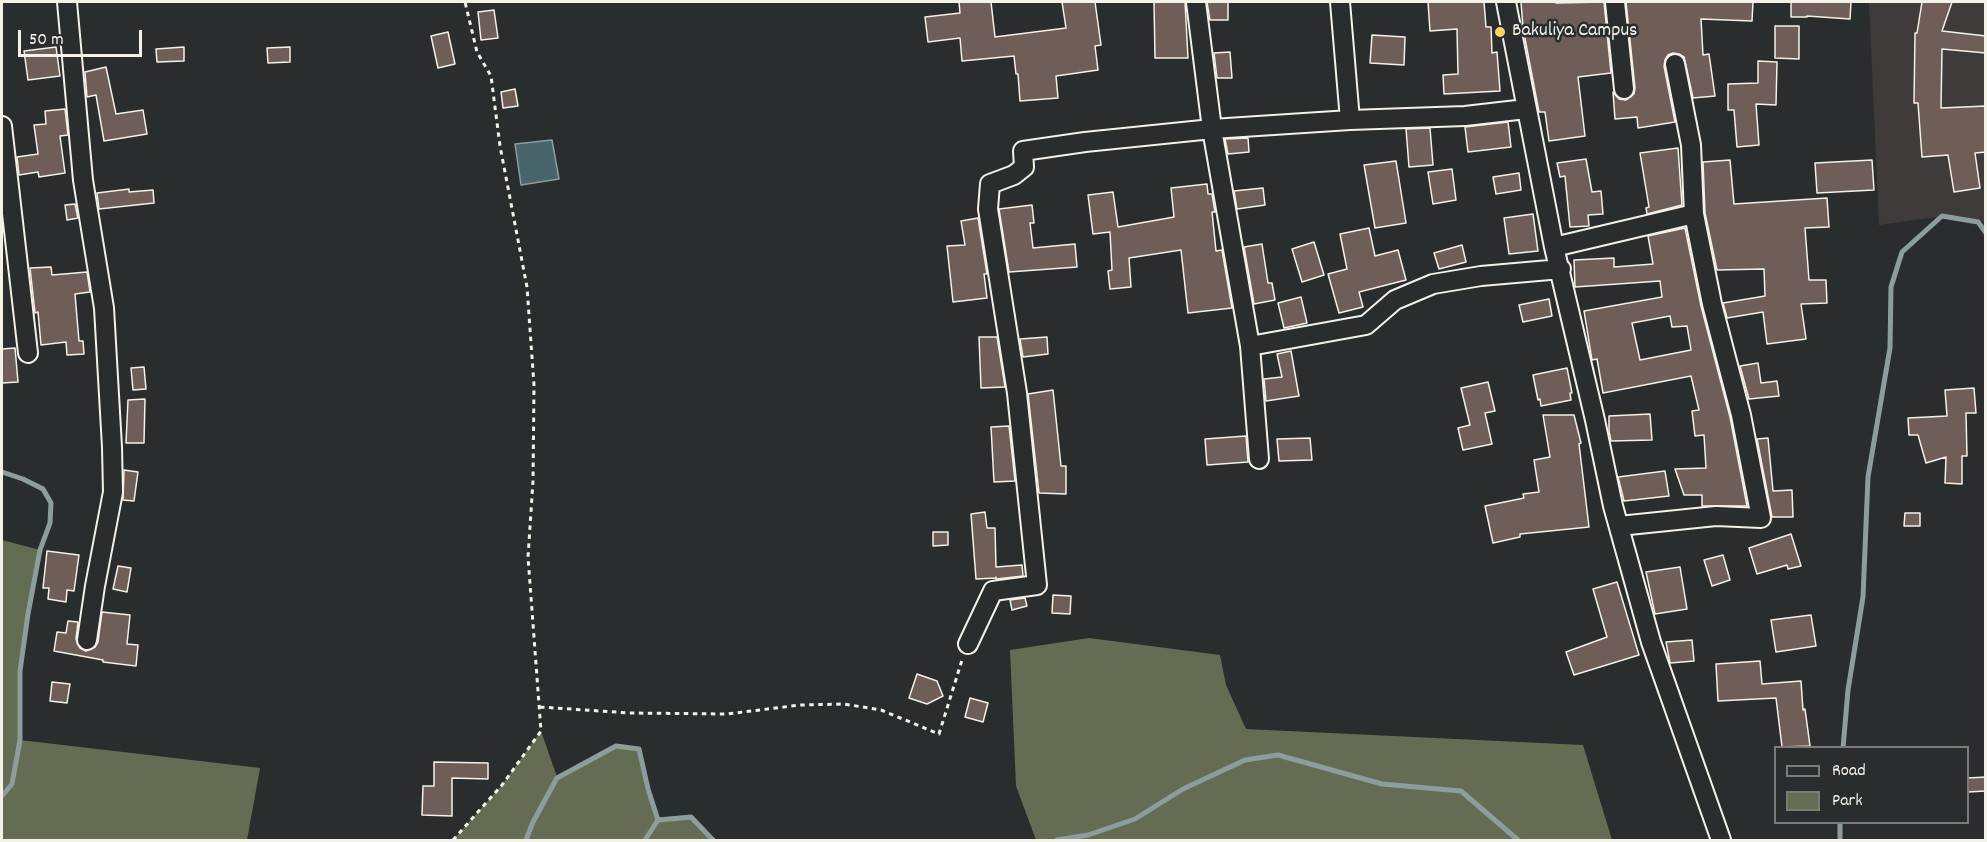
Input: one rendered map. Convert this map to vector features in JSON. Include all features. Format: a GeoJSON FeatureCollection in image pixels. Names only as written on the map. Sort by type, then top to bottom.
{"type":"FeatureCollection","features":[{"type":"Feature","properties":{"kind":"street"},"geometry":{"type":"LineString","coordinates":[[67,2],[83,180],[104,308],[112,447],[113,492],[87,640]]}},
{"type":"Feature","properties":{"kind":"street"},"geometry":{"type":"LineString","coordinates":[[1196,2],[1212,129],[1250,346],[1259,459]]}},
{"type":"Feature","properties":{"kind":"street"},"geometry":{"type":"LineString","coordinates":[[1340,2],[1350,120]]}},
{"type":"Feature","properties":{"kind":"street"},"geometry":{"type":"LineString","coordinates":[[1506,2],[1554,247],[1561,269],[1613,506],[1651,642],[1720,838]]}},
{"type":"Feature","properties":{"kind":"street"},"geometry":{"type":"LineString","coordinates":[[1615,2],[1624,89]]}},
{"type":"Feature","properties":{"kind":"street"},"geometry":{"type":"LineString","coordinates":[[1619,526],[1716,516],[1761,518],[1741,415],[1712,304],[1694,214],[1691,145],[1675,64]]}},
{"type":"Feature","properties":{"kind":"street"},"geometry":{"type":"LineString","coordinates":[[968,644],[993,591],[1037,585],[1017,393],[988,209],[990,184],[1014,175],[1024,167],[1023,151],[1212,129],[1350,120],[1465,116],[1526,109]]}},
{"type":"Feature","properties":{"kind":"street"},"geometry":{"type":"LineString","coordinates":[[2,126],[28,353]]}},
{"type":"Feature","properties":{"kind":"street"},"geometry":{"type":"LineString","coordinates":[[1554,247],[1694,214]]}},
{"type":"Feature","properties":{"kind":"street"},"geometry":{"type":"LineString","coordinates":[[1250,346],[1366,324],[1395,300],[1433,284],[1481,276],[1561,269]]}},
{"type":"Feature","properties":{"kind":"path"},"geometry":{"type":"LineString","coordinates":[[453,840],[502,785],[541,731],[528,557],[534,385],[527,287],[500,146],[491,76],[477,52],[465,2]]}},
{"type":"Feature","properties":{"kind":"path"},"geometry":{"type":"LineString","coordinates":[[540,707],[630,713],[727,714],[800,705],[844,704],[881,710],[939,734],[968,644]]}},
{"type":"Feature","properties":{"kind":"shaded area"},"geometry":{"type":"Polygon","coordinates":[[[1869,2],[1985,2],[1985,222],[1942,216],[1879,225],[1869,2]]]}},
{"type":"Feature","properties":{"kind":"green space"},"geometry":{"type":"Polygon","coordinates":[[[2,540],[40,550],[20,671],[20,740],[260,768],[247,840],[2,840],[2,540]]]}},
{"type":"Feature","properties":{"kind":"green space"},"geometry":{"type":"Polygon","coordinates":[[[1089,638],[1220,655],[1226,685],[1246,729],[1583,745],[1612,840],[1036,840],[1016,786],[1010,650],[1089,638]]]}},
{"type":"Feature","properties":{"kind":"green space"},"geometry":{"type":"Polygon","coordinates":[[[541,731],[557,777],[616,746],[639,749],[658,820],[691,817],[713,840],[453,840],[502,785],[541,731]]]}},
{"type":"Feature","properties":{"kind":"water"},"geometry":{"type":"Polygon","coordinates":[[[552,140],[559,179],[521,185],[515,144],[552,140]]]}},
{"type":"Feature","properties":{"kind":"building"},"geometry":{"type":"Polygon","coordinates":[[[959,2],[991,2],[995,37],[1066,28],[1062,2],[1095,2],[1101,45],[1095,46],[1098,70],[1056,76],[1058,98],[1020,101],[1014,56],[962,61],[960,38],[928,42],[925,17],[960,13],[959,2]]]}},
{"type":"Feature","properties":{"kind":"building"},"geometry":{"type":"Polygon","coordinates":[[[1154,2],[1185,2],[1188,58],[1155,58],[1154,2]]]}},
{"type":"Feature","properties":{"kind":"building"},"geometry":{"type":"Polygon","coordinates":[[[1207,2],[1228,2],[1228,20],[1210,20],[1207,2]]]}},
{"type":"Feature","properties":{"kind":"building"},"geometry":{"type":"Polygon","coordinates":[[[1428,2],[1484,2],[1486,27],[1491,27],[1492,53],[1497,52],[1500,91],[1444,94],[1443,75],[1458,74],[1457,29],[1430,31],[1428,2]]]}},
{"type":"Feature","properties":{"kind":"building"},"geometry":{"type":"Polygon","coordinates":[[[1521,2],[1604,2],[1611,73],[1578,77],[1585,136],[1549,141],[1545,112],[1539,112],[1523,28],[1521,2]]]}},
{"type":"Feature","properties":{"kind":"building"},"geometry":{"type":"Polygon","coordinates":[[[1626,2],[1753,2],[1752,21],[1701,19],[1703,55],[1709,54],[1715,96],[1693,98],[1684,57],[1673,53],[1668,55],[1664,66],[1675,122],[1638,128],[1637,117],[1615,119],[1613,92],[1619,99],[1626,100],[1634,94],[1635,88],[1626,2]]]}},
{"type":"Feature","properties":{"kind":"building"},"geometry":{"type":"Polygon","coordinates":[[[1791,2],[1851,2],[1850,19],[1791,17],[1791,2]]]}},
{"type":"Feature","properties":{"kind":"building"},"geometry":{"type":"Polygon","coordinates":[[[1922,2],[1952,2],[1942,31],[1986,36],[1986,53],[1942,49],[1941,108],[1986,106],[1986,152],[1975,153],[1980,188],[1954,192],[1948,155],[1922,157],[1918,103],[1914,103],[1915,33],[1917,33],[1922,2]]]}},
{"type":"Feature","properties":{"kind":"building"},"geometry":{"type":"Polygon","coordinates":[[[494,10],[498,38],[481,40],[478,12],[494,10]]]}},
{"type":"Feature","properties":{"kind":"building"},"geometry":{"type":"Polygon","coordinates":[[[1775,26],[1799,26],[1799,59],[1775,58],[1775,26]]]}},
{"type":"Feature","properties":{"kind":"building"},"geometry":{"type":"Polygon","coordinates":[[[448,32],[455,64],[438,68],[431,36],[448,32]]]}},
{"type":"Feature","properties":{"kind":"building"},"geometry":{"type":"Polygon","coordinates":[[[1372,35],[1405,37],[1404,65],[1370,63],[1372,35]]]}},
{"type":"Feature","properties":{"kind":"building"},"geometry":{"type":"Polygon","coordinates":[[[56,47],[60,76],[28,80],[24,51],[56,47]]]}},
{"type":"Feature","properties":{"kind":"building"},"geometry":{"type":"Polygon","coordinates":[[[184,47],[184,61],[157,62],[156,49],[184,47]]]}},
{"type":"Feature","properties":{"kind":"building"},"geometry":{"type":"Polygon","coordinates":[[[290,47],[290,62],[268,63],[267,48],[290,47]]]}},
{"type":"Feature","properties":{"kind":"building"},"geometry":{"type":"Polygon","coordinates":[[[1230,52],[1232,78],[1217,78],[1214,53],[1230,52]]]}},
{"type":"Feature","properties":{"kind":"building"},"geometry":{"type":"Polygon","coordinates":[[[1758,61],[1777,62],[1776,105],[1756,104],[1759,145],[1737,147],[1734,110],[1728,110],[1728,84],[1758,83],[1758,61]]]}},
{"type":"Feature","properties":{"kind":"building"},"geometry":{"type":"Polygon","coordinates":[[[106,67],[116,114],[143,110],[147,134],[104,141],[96,95],[87,97],[85,72],[106,67]]]}},
{"type":"Feature","properties":{"kind":"building"},"geometry":{"type":"Polygon","coordinates":[[[515,89],[518,106],[503,108],[501,92],[515,89]]]}},
{"type":"Feature","properties":{"kind":"building"},"geometry":{"type":"Polygon","coordinates":[[[65,109],[68,135],[60,136],[65,173],[39,177],[38,172],[19,175],[17,157],[38,154],[34,125],[46,124],[45,111],[65,109]]]}},
{"type":"Feature","properties":{"kind":"building"},"geometry":{"type":"Polygon","coordinates":[[[1508,122],[1511,147],[1468,152],[1465,127],[1508,122]]]}},
{"type":"Feature","properties":{"kind":"building"},"geometry":{"type":"Polygon","coordinates":[[[1430,128],[1433,165],[1409,167],[1406,129],[1430,128]]]}},
{"type":"Feature","properties":{"kind":"building"},"geometry":{"type":"Polygon","coordinates":[[[1248,138],[1249,152],[1228,154],[1225,139],[1248,138]]]}},
{"type":"Feature","properties":{"kind":"building"},"geometry":{"type":"Polygon","coordinates":[[[1678,148],[1682,205],[1647,214],[1646,208],[1649,207],[1640,153],[1678,148]]]}},
{"type":"Feature","properties":{"kind":"building"},"geometry":{"type":"Polygon","coordinates":[[[1586,159],[1592,192],[1601,191],[1603,214],[1588,215],[1589,226],[1570,227],[1565,176],[1560,177],[1557,163],[1586,159]]]}},
{"type":"Feature","properties":{"kind":"building"},"geometry":{"type":"Polygon","coordinates":[[[1730,160],[1734,204],[1827,198],[1829,227],[1805,228],[1809,280],[1826,280],[1827,303],[1801,304],[1806,339],[1767,344],[1763,312],[1727,318],[1723,303],[1765,296],[1764,269],[1717,270],[1705,213],[1703,162],[1730,160]]]}},
{"type":"Feature","properties":{"kind":"building"},"geometry":{"type":"Polygon","coordinates":[[[1872,160],[1874,190],[1817,193],[1815,163],[1872,160]]]}},
{"type":"Feature","properties":{"kind":"building"},"geometry":{"type":"Polygon","coordinates":[[[1396,161],[1406,223],[1375,228],[1364,165],[1396,161]]]}},
{"type":"Feature","properties":{"kind":"building"},"geometry":{"type":"Polygon","coordinates":[[[1452,169],[1456,200],[1433,204],[1428,172],[1452,169]]]}},
{"type":"Feature","properties":{"kind":"building"},"geometry":{"type":"Polygon","coordinates":[[[1519,173],[1521,190],[1496,194],[1493,177],[1519,173]]]}},
{"type":"Feature","properties":{"kind":"building"},"geometry":{"type":"Polygon","coordinates":[[[1207,184],[1208,194],[1212,194],[1215,212],[1212,212],[1216,251],[1222,250],[1232,308],[1188,313],[1181,250],[1129,258],[1131,287],[1110,289],[1108,271],[1112,270],[1110,232],[1093,234],[1088,195],[1113,192],[1118,227],[1174,217],[1171,188],[1207,184]]]}},
{"type":"Feature","properties":{"kind":"building"},"geometry":{"type":"Polygon","coordinates":[[[1263,188],[1265,205],[1237,209],[1234,191],[1263,188]]]}},
{"type":"Feature","properties":{"kind":"building"},"geometry":{"type":"Polygon","coordinates":[[[129,189],[129,192],[153,190],[154,203],[99,209],[97,193],[129,189]]]}},
{"type":"Feature","properties":{"kind":"building"},"geometry":{"type":"Polygon","coordinates":[[[75,204],[78,218],[67,220],[65,205],[75,204]]]}},
{"type":"Feature","properties":{"kind":"building"},"geometry":{"type":"Polygon","coordinates":[[[1032,205],[1034,223],[1030,223],[1033,248],[1075,244],[1077,267],[1009,272],[999,209],[1032,205]]]}},
{"type":"Feature","properties":{"kind":"building"},"geometry":{"type":"Polygon","coordinates":[[[1533,214],[1538,251],[1509,254],[1504,218],[1533,214]]]}},
{"type":"Feature","properties":{"kind":"building"},"geometry":{"type":"Polygon","coordinates":[[[978,218],[987,274],[984,274],[987,298],[953,302],[947,246],[965,245],[961,221],[978,218]]]}},
{"type":"Feature","properties":{"kind":"building"},"geometry":{"type":"Polygon","coordinates":[[[1369,228],[1375,256],[1398,250],[1406,280],[1359,292],[1363,307],[1339,313],[1328,274],[1347,269],[1340,234],[1369,228]]]}},
{"type":"Feature","properties":{"kind":"building"},"geometry":{"type":"Polygon","coordinates":[[[1685,228],[1701,306],[1730,417],[1747,506],[1702,506],[1702,495],[1684,495],[1675,469],[1706,468],[1704,435],[1695,436],[1692,411],[1699,410],[1691,376],[1603,393],[1597,359],[1592,360],[1584,311],[1662,297],[1660,281],[1575,287],[1574,260],[1614,258],[1614,267],[1653,264],[1648,236],[1685,228]],[[1670,316],[1632,323],[1640,360],[1691,350],[1687,326],[1672,327],[1670,316]]]}},
{"type":"Feature","properties":{"kind":"building"},"geometry":{"type":"Polygon","coordinates":[[[1314,242],[1324,275],[1302,282],[1292,249],[1314,242]]]}},
{"type":"Feature","properties":{"kind":"building"},"geometry":{"type":"Polygon","coordinates":[[[1262,244],[1268,283],[1272,283],[1275,300],[1254,304],[1244,247],[1262,244]]]}},
{"type":"Feature","properties":{"kind":"building"},"geometry":{"type":"Polygon","coordinates":[[[1462,245],[1466,262],[1439,269],[1434,253],[1462,245]]]}},
{"type":"Feature","properties":{"kind":"building"},"geometry":{"type":"Polygon","coordinates":[[[51,267],[52,275],[87,272],[90,292],[75,294],[79,341],[83,341],[84,354],[67,355],[66,342],[41,345],[30,268],[51,267]]]}},
{"type":"Feature","properties":{"kind":"building"},"geometry":{"type":"Polygon","coordinates":[[[1301,297],[1307,323],[1284,328],[1278,303],[1301,297]]]}},
{"type":"Feature","properties":{"kind":"building"},"geometry":{"type":"Polygon","coordinates":[[[1549,299],[1552,316],[1523,322],[1519,305],[1549,299]]]}},
{"type":"Feature","properties":{"kind":"building"},"geometry":{"type":"Polygon","coordinates":[[[979,337],[997,337],[1005,387],[981,388],[979,337]]]}},
{"type":"Feature","properties":{"kind":"building"},"geometry":{"type":"Polygon","coordinates":[[[1047,337],[1048,354],[1023,357],[1020,339],[1047,337]]]}},
{"type":"Feature","properties":{"kind":"building"},"geometry":{"type":"Polygon","coordinates":[[[15,348],[18,382],[2,383],[2,349],[15,348]]]}},
{"type":"Feature","properties":{"kind":"building"},"geometry":{"type":"Polygon","coordinates":[[[1291,351],[1299,396],[1266,401],[1264,379],[1282,377],[1277,354],[1291,351]]]}},
{"type":"Feature","properties":{"kind":"building"},"geometry":{"type":"Polygon","coordinates":[[[1758,363],[1761,383],[1777,381],[1779,396],[1749,399],[1740,366],[1758,363]]]}},
{"type":"Feature","properties":{"kind":"building"},"geometry":{"type":"Polygon","coordinates":[[[144,367],[146,389],[133,390],[131,368],[144,367]]]}},
{"type":"Feature","properties":{"kind":"building"},"geometry":{"type":"Polygon","coordinates":[[[1567,368],[1572,393],[1570,393],[1571,400],[1541,406],[1533,375],[1567,368]]]}},
{"type":"Feature","properties":{"kind":"building"},"geometry":{"type":"Polygon","coordinates":[[[1488,382],[1495,411],[1485,413],[1492,444],[1463,450],[1458,428],[1470,425],[1461,388],[1488,382]]]}},
{"type":"Feature","properties":{"kind":"building"},"geometry":{"type":"Polygon","coordinates":[[[1974,388],[1976,413],[1966,413],[1967,456],[1962,456],[1962,484],[1945,483],[1946,457],[1926,463],[1918,435],[1909,435],[1908,418],[1947,416],[1945,390],[1974,388]]]}},
{"type":"Feature","properties":{"kind":"building"},"geometry":{"type":"Polygon","coordinates":[[[1053,390],[1061,466],[1066,466],[1066,494],[1039,493],[1028,394],[1053,390]]]}},
{"type":"Feature","properties":{"kind":"building"},"geometry":{"type":"Polygon","coordinates":[[[145,399],[144,443],[126,443],[128,400],[145,399]]]}},
{"type":"Feature","properties":{"kind":"building"},"geometry":{"type":"Polygon","coordinates":[[[1650,414],[1652,440],[1611,441],[1609,416],[1650,414]]]}},
{"type":"Feature","properties":{"kind":"building"},"geometry":{"type":"Polygon","coordinates":[[[1543,415],[1574,415],[1581,443],[1579,444],[1589,527],[1520,534],[1520,537],[1493,543],[1485,506],[1524,498],[1523,494],[1539,492],[1534,460],[1550,457],[1543,415]]]}},
{"type":"Feature","properties":{"kind":"building"},"geometry":{"type":"Polygon","coordinates":[[[1009,426],[1015,481],[994,482],[991,427],[1009,426]]]}},
{"type":"Feature","properties":{"kind":"building"},"geometry":{"type":"Polygon","coordinates":[[[1246,436],[1248,462],[1207,465],[1205,439],[1246,436]]]}},
{"type":"Feature","properties":{"kind":"building"},"geometry":{"type":"Polygon","coordinates":[[[1310,438],[1312,460],[1279,461],[1277,439],[1310,438]]]}},
{"type":"Feature","properties":{"kind":"building"},"geometry":{"type":"Polygon","coordinates":[[[1768,438],[1773,491],[1792,490],[1793,517],[1772,517],[1757,439],[1768,438]]]}},
{"type":"Feature","properties":{"kind":"building"},"geometry":{"type":"Polygon","coordinates":[[[124,470],[138,472],[134,501],[123,500],[124,470]]]}},
{"type":"Feature","properties":{"kind":"building"},"geometry":{"type":"Polygon","coordinates":[[[1665,471],[1669,496],[1624,501],[1618,477],[1665,471]]]}},
{"type":"Feature","properties":{"kind":"building"},"geometry":{"type":"Polygon","coordinates":[[[985,512],[987,528],[995,528],[996,567],[1022,565],[1023,576],[976,579],[971,514],[985,512]]]}},
{"type":"Feature","properties":{"kind":"building"},"geometry":{"type":"Polygon","coordinates":[[[1905,513],[1920,513],[1920,526],[1904,526],[1905,513]]]}},
{"type":"Feature","properties":{"kind":"building"},"geometry":{"type":"Polygon","coordinates":[[[933,532],[948,532],[948,545],[933,546],[933,532]]]}},
{"type":"Feature","properties":{"kind":"building"},"geometry":{"type":"Polygon","coordinates":[[[1791,534],[1801,566],[1788,569],[1787,565],[1757,574],[1749,548],[1791,534]]]}},
{"type":"Feature","properties":{"kind":"building"},"geometry":{"type":"Polygon","coordinates":[[[47,551],[79,555],[74,591],[67,590],[66,602],[48,599],[49,588],[43,588],[47,551]]]}},
{"type":"Feature","properties":{"kind":"building"},"geometry":{"type":"Polygon","coordinates":[[[1723,555],[1730,580],[1712,586],[1704,560],[1723,555]]]}},
{"type":"Feature","properties":{"kind":"building"},"geometry":{"type":"Polygon","coordinates":[[[118,566],[131,568],[127,592],[113,589],[118,566]]]}},
{"type":"Feature","properties":{"kind":"building"},"geometry":{"type":"Polygon","coordinates":[[[1680,567],[1687,609],[1655,614],[1646,572],[1680,567]]]}},
{"type":"Feature","properties":{"kind":"building"},"geometry":{"type":"Polygon","coordinates":[[[1617,582],[1639,655],[1574,675],[1566,652],[1607,637],[1593,589],[1617,582]]]}},
{"type":"Feature","properties":{"kind":"building"},"geometry":{"type":"Polygon","coordinates":[[[1053,595],[1071,596],[1070,614],[1052,613],[1053,595]]]}},
{"type":"Feature","properties":{"kind":"building"},"geometry":{"type":"Polygon","coordinates":[[[1025,598],[1027,606],[1012,610],[1010,600],[1025,598]]]}},
{"type":"Feature","properties":{"kind":"building"},"geometry":{"type":"Polygon","coordinates":[[[102,612],[130,615],[127,644],[138,645],[136,666],[103,662],[103,660],[54,651],[57,632],[66,633],[68,621],[78,622],[76,639],[80,648],[86,651],[95,647],[98,642],[102,612]]]}},
{"type":"Feature","properties":{"kind":"building"},"geometry":{"type":"Polygon","coordinates":[[[1811,615],[1816,646],[1776,652],[1771,620],[1811,615]]]}},
{"type":"Feature","properties":{"kind":"building"},"geometry":{"type":"Polygon","coordinates":[[[1692,640],[1694,661],[1670,663],[1666,642],[1692,640]]]}},
{"type":"Feature","properties":{"kind":"building"},"geometry":{"type":"Polygon","coordinates":[[[1760,661],[1762,684],[1801,681],[1803,710],[1805,709],[1810,746],[1782,746],[1776,698],[1718,701],[1716,664],[1760,661]]]}},
{"type":"Feature","properties":{"kind":"building"},"geometry":{"type":"Polygon","coordinates":[[[917,674],[937,681],[943,696],[927,704],[909,698],[917,674]]]}},
{"type":"Feature","properties":{"kind":"building"},"geometry":{"type":"Polygon","coordinates":[[[52,682],[70,684],[67,703],[50,701],[52,682]]]}},
{"type":"Feature","properties":{"kind":"building"},"geometry":{"type":"Polygon","coordinates":[[[970,698],[988,703],[983,722],[965,717],[970,698]]]}},
{"type":"Feature","properties":{"kind":"building"},"geometry":{"type":"Polygon","coordinates":[[[434,762],[488,763],[488,779],[452,778],[452,816],[422,815],[423,786],[434,786],[434,762]]]}},
{"type":"Feature","properties":{"kind":"building"},"geometry":{"type":"Polygon","coordinates":[[[1986,777],[1986,791],[1969,792],[1969,778],[1986,777]]]}},
{"type":"Feature","properties":{"kind":"waterway"},"geometry":{"type":"LineString","coordinates":[[1843,746],[1848,690],[1863,597],[1868,477],[1890,348],[1891,287],[1902,252],[1942,216],[1978,222],[1986,233]]}},
{"type":"Feature","properties":{"kind":"waterway"},"geometry":{"type":"LineString","coordinates":[[2,472],[43,489],[51,503],[50,523],[40,550],[20,671],[20,740],[12,784],[2,796]]}},
{"type":"Feature","properties":{"kind":"waterway"},"geometry":{"type":"LineString","coordinates":[[526,840],[557,778],[616,746],[639,749],[658,820]]}},
{"type":"Feature","properties":{"kind":"waterway"},"geometry":{"type":"LineString","coordinates":[[1057,840],[1088,835],[1135,819],[1183,789],[1245,760],[1278,755],[1382,784],[1461,791],[1518,840]]}},
{"type":"Feature","properties":{"kind":"waterway"},"geometry":{"type":"LineString","coordinates":[[645,840],[658,820],[691,817],[713,840]]}},
{"type":"Feature","properties":{"kind":"waterway"},"geometry":{"type":"LineString","coordinates":[[1840,824],[1840,840]]}},
{"type":"Feature","properties":{"kind":"place","name":"Bakuliya Campus"},"geometry":{"type":"Point","coordinates":[1500,32]}}]}
